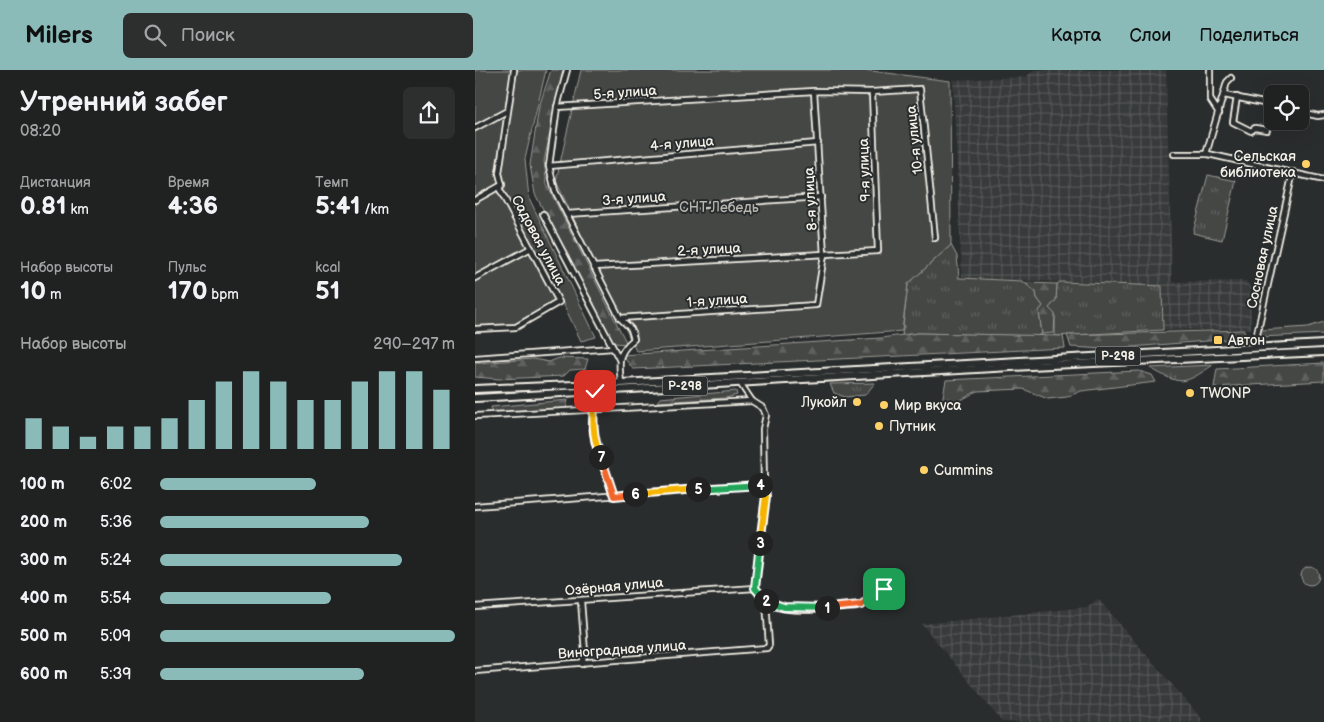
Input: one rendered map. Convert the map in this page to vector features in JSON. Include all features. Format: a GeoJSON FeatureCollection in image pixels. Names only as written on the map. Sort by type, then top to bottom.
{"type":"FeatureCollection","features":[{"type":"Feature","properties":{"kind":"highway","name":"Р-298"},"geometry":{"type":"LineString","coordinates":[[475,389],[621,383],[1324,344]]}},
{"type":"Feature","properties":{"kind":"highway","name":"Р-298"},"geometry":{"type":"LineString","coordinates":[[475,398],[1324,352]]}},
{"type":"Feature","properties":{"kind":"highway"},"geometry":{"type":"LineString","coordinates":[[910,373],[919,370],[961,366],[961,364]]}},
{"type":"Feature","properties":{"kind":"highway"},"geometry":{"type":"LineString","coordinates":[[822,378],[820,375],[823,373],[873,369]]}},
{"type":"Feature","properties":{"kind":"street","name":"Садовая улица"},"geometry":{"type":"LineString","coordinates":[[475,329],[516,327],[559,302],[499,188],[502,185],[499,172],[514,70]]}},
{"type":"Feature","properties":{"kind":"street"},"geometry":{"type":"LineString","coordinates":[[567,70],[557,107],[549,166],[555,191],[620,318],[631,329],[634,339],[623,348],[619,360]]}},
{"type":"Feature","properties":{"kind":"street"},"geometry":{"type":"LineString","coordinates":[[1210,70],[1210,99],[1219,112]]}},
{"type":"Feature","properties":{"kind":"street"},"geometry":{"type":"LineString","coordinates":[[1206,154],[1227,82],[1231,78]]}},
{"type":"Feature","properties":{"kind":"street","name":"10-я улица"},"geometry":{"type":"LineString","coordinates":[[871,92],[920,89],[935,238]]}},
{"type":"Feature","properties":{"kind":"street"},"geometry":{"type":"LineString","coordinates":[[814,91],[871,92]]}},
{"type":"Feature","properties":{"kind":"street","name":"5-я улица"},"geometry":{"type":"LineString","coordinates":[[557,107],[814,91]]}},
{"type":"Feature","properties":{"kind":"street","name":"8-я улица"},"geometry":{"type":"LineString","coordinates":[[814,91],[824,255],[816,305]]}},
{"type":"Feature","properties":{"kind":"street","name":"9-я улица"},"geometry":{"type":"LineString","coordinates":[[824,255],[878,251],[871,92]]}},
{"type":"Feature","properties":{"kind":"street"},"geometry":{"type":"LineString","coordinates":[[1224,95],[1264,103]]}},
{"type":"Feature","properties":{"kind":"street"},"geometry":{"type":"LineString","coordinates":[[1237,98],[1233,122],[1251,131],[1255,128],[1264,130]]}},
{"type":"Feature","properties":{"kind":"street"},"geometry":{"type":"LineString","coordinates":[[475,128],[507,111]]}},
{"type":"Feature","properties":{"kind":"street"},"geometry":{"type":"LineString","coordinates":[[1309,114],[1324,115]]}},
{"type":"Feature","properties":{"kind":"street","name":"4-я улица"},"geometry":{"type":"LineString","coordinates":[[549,166],[818,143]]}},
{"type":"Feature","properties":{"kind":"street"},"geometry":{"type":"LineString","coordinates":[[1174,154],[1206,154],[1324,180]]}},
{"type":"Feature","properties":{"kind":"street","name":"Сосновая улица"},"geometry":{"type":"LineString","coordinates":[[1257,348],[1268,277],[1293,172]]}},
{"type":"Feature","properties":{"kind":"street"},"geometry":{"type":"LineString","coordinates":[[475,200],[502,185]]}},
{"type":"Feature","properties":{"kind":"street","name":"3-я улица"},"geometry":{"type":"LineString","coordinates":[[567,214],[821,197]]}},
{"type":"Feature","properties":{"kind":"street"},"geometry":{"type":"LineString","coordinates":[[543,214],[619,360],[621,383]]}},
{"type":"Feature","properties":{"kind":"street"},"geometry":{"type":"LineString","coordinates":[[475,278],[531,248]]}},
{"type":"Feature","properties":{"kind":"street","name":"2-я улица"},"geometry":{"type":"LineString","coordinates":[[594,267],[824,255]]}},
{"type":"Feature","properties":{"kind":"street","name":"1-я улица"},"geometry":{"type":"LineString","coordinates":[[620,318],[816,305]]}},
{"type":"Feature","properties":{"kind":"street"},"geometry":{"type":"LineString","coordinates":[[475,358],[613,348]]}},
{"type":"Feature","properties":{"kind":"street"},"geometry":{"type":"LineString","coordinates":[[740,383],[752,401],[763,408],[766,415],[763,429],[766,496],[755,588],[766,602],[794,608],[856,606],[865,604],[884,589]]}},
{"type":"Feature","properties":{"kind":"street"},"geometry":{"type":"LineString","coordinates":[[595,391],[592,424],[595,444],[614,496]]}},
{"type":"Feature","properties":{"kind":"street"},"geometry":{"type":"LineString","coordinates":[[475,416],[752,401]]}},
{"type":"Feature","properties":{"kind":"street"},"geometry":{"type":"LineString","coordinates":[[475,506],[764,484]]}},
{"type":"Feature","properties":{"kind":"street","name":"Озёрная улица"},"geometry":{"type":"LineString","coordinates":[[475,607],[581,601],[639,594],[755,588]]}},
{"type":"Feature","properties":{"kind":"street"},"geometry":{"type":"LineString","coordinates":[[581,601],[585,652],[582,664]]}},
{"type":"Feature","properties":{"kind":"street","name":"Виноградная улица"},"geometry":{"type":"LineString","coordinates":[[475,671],[762,649],[769,645],[766,602]]}},
{"type":"Feature","properties":{"kind":"shaded area"},"geometry":{"type":"Polygon","coordinates":[[[1034,70],[1166,70],[1172,282],[1246,281],[1250,287],[1251,329],[1163,330],[1162,286],[962,278],[953,80],[1026,77],[1034,70]]]}},
{"type":"Feature","properties":{"kind":"shaded area"},"geometry":{"type":"Polygon","coordinates":[[[1098,599],[1202,719],[1200,722],[1002,722],[922,624],[1087,607],[1098,599]]]}},
{"type":"Feature","properties":{"kind":"green space"},"geometry":{"type":"Polygon","coordinates":[[[475,70],[546,70],[525,159],[529,198],[596,337],[581,341],[561,299],[516,325],[475,327],[475,70]]]}},
{"type":"Feature","properties":{"kind":"green space"},"geometry":{"type":"Polygon","coordinates":[[[551,70],[564,70],[544,161],[547,185],[627,344],[614,343],[535,194],[530,165],[539,107],[551,70]]]}},
{"type":"Feature","properties":{"kind":"green space","name":"СНТ Лебедь"},"geometry":{"type":"Polygon","coordinates":[[[581,70],[863,70],[950,81],[951,245],[908,284],[902,331],[636,351],[556,181],[581,70]]]}},
{"type":"Feature","properties":{"kind":"green space"},"geometry":{"type":"Polygon","coordinates":[[[1208,175],[1236,181],[1222,240],[1193,233],[1208,175]]]}},
{"type":"Feature","properties":{"kind":"green space"},"geometry":{"type":"Polygon","coordinates":[[[951,245],[957,256],[959,278],[1022,281],[1036,292],[1037,298],[1043,306],[1039,311],[1042,334],[1038,336],[918,333],[902,335],[908,284],[951,245]]]}},
{"type":"Feature","properties":{"kind":"green space"},"geometry":{"type":"Polygon","coordinates":[[[1060,282],[1162,286],[1163,330],[1055,336],[1055,315],[1049,308],[1056,300],[1057,284],[1060,282]]]}},
{"type":"Feature","properties":{"kind":"green space"},"geometry":{"type":"Polygon","coordinates":[[[1025,283],[1057,284],[1056,300],[1049,308],[1055,314],[1054,333],[1042,334],[1039,311],[1043,306],[1037,298],[1036,292],[1025,283]]]}},
{"type":"Feature","properties":{"kind":"green space"},"geometry":{"type":"Polygon","coordinates":[[[1324,322],[1324,334],[1260,337],[1262,330],[1308,327],[1324,322]]]}},
{"type":"Feature","properties":{"kind":"green space"},"geometry":{"type":"Polygon","coordinates":[[[1244,330],[1245,338],[1105,349],[1071,347],[1067,335],[1244,330]]]}},
{"type":"Feature","properties":{"kind":"green space"},"geometry":{"type":"Polygon","coordinates":[[[918,333],[1063,336],[1065,348],[633,369],[622,355],[881,338],[918,333]]]}},
{"type":"Feature","properties":{"kind":"green space"},"geometry":{"type":"Polygon","coordinates":[[[559,358],[588,359],[585,369],[570,370],[564,376],[499,379],[475,377],[475,363],[533,359],[549,362],[559,358]]]}},
{"type":"Feature","properties":{"kind":"green space"},"geometry":{"type":"Polygon","coordinates":[[[1324,363],[1324,381],[1214,387],[1217,369],[1324,363]]]}},
{"type":"Feature","properties":{"kind":"green space"},"geometry":{"type":"Polygon","coordinates":[[[1213,365],[1195,376],[1182,381],[1169,378],[1150,368],[1213,365]]]}},
{"type":"Feature","properties":{"kind":"green space"},"geometry":{"type":"Polygon","coordinates":[[[1139,371],[1152,375],[1156,382],[1081,391],[1067,397],[1048,399],[1023,389],[977,391],[951,403],[942,402],[946,380],[1139,371]]]}},
{"type":"Feature","properties":{"kind":"green space"},"geometry":{"type":"Polygon","coordinates":[[[875,383],[865,395],[845,397],[834,393],[830,384],[875,383]]]}},
{"type":"Feature","properties":{"kind":"green space"},"geometry":{"type":"Polygon","coordinates":[[[736,391],[737,395],[726,398],[657,402],[660,398],[736,391]]]}},
{"type":"Feature","properties":{"kind":"green space"},"geometry":{"type":"Polygon","coordinates":[[[568,400],[566,408],[559,410],[492,413],[491,407],[568,400]]]}},
{"type":"Feature","properties":{"kind":"green space"},"geometry":{"type":"Polygon","coordinates":[[[1306,567],[1314,567],[1319,572],[1317,583],[1306,585],[1301,580],[1301,572],[1306,567]]]}},
{"type":"Feature","properties":{"kind":"place","name":"Сельская библиотека"},"geometry":{"type":"Point","coordinates":[1306,164]}},
{"type":"Feature","properties":{"kind":"place","name":"Автон"},"geometry":{"type":"Point","coordinates":[1218,340]}},
{"type":"Feature","properties":{"kind":"place","name":"TWONP"},"geometry":{"type":"Point","coordinates":[1190,393]}},
{"type":"Feature","properties":{"kind":"place","name":"Лукойл"},"geometry":{"type":"Point","coordinates":[857,402]}},
{"type":"Feature","properties":{"kind":"place","name":"Мир вкуса"},"geometry":{"type":"Point","coordinates":[884,405]}},
{"type":"Feature","properties":{"kind":"place","name":"Путник"},"geometry":{"type":"Point","coordinates":[879,426]}},
{"type":"Feature","properties":{"kind":"place","name":"Cummins"},"geometry":{"type":"Point","coordinates":[924,470]}},
{"type":"Feature","properties":{"kind":"route"},"geometry":{"type":"LineString","coordinates":[[595,391],[592,424],[595,444],[614,496],[764,484],[766,496],[755,588],[766,602],[784,607],[804,608],[856,606],[865,604],[884,589]]}}]}
